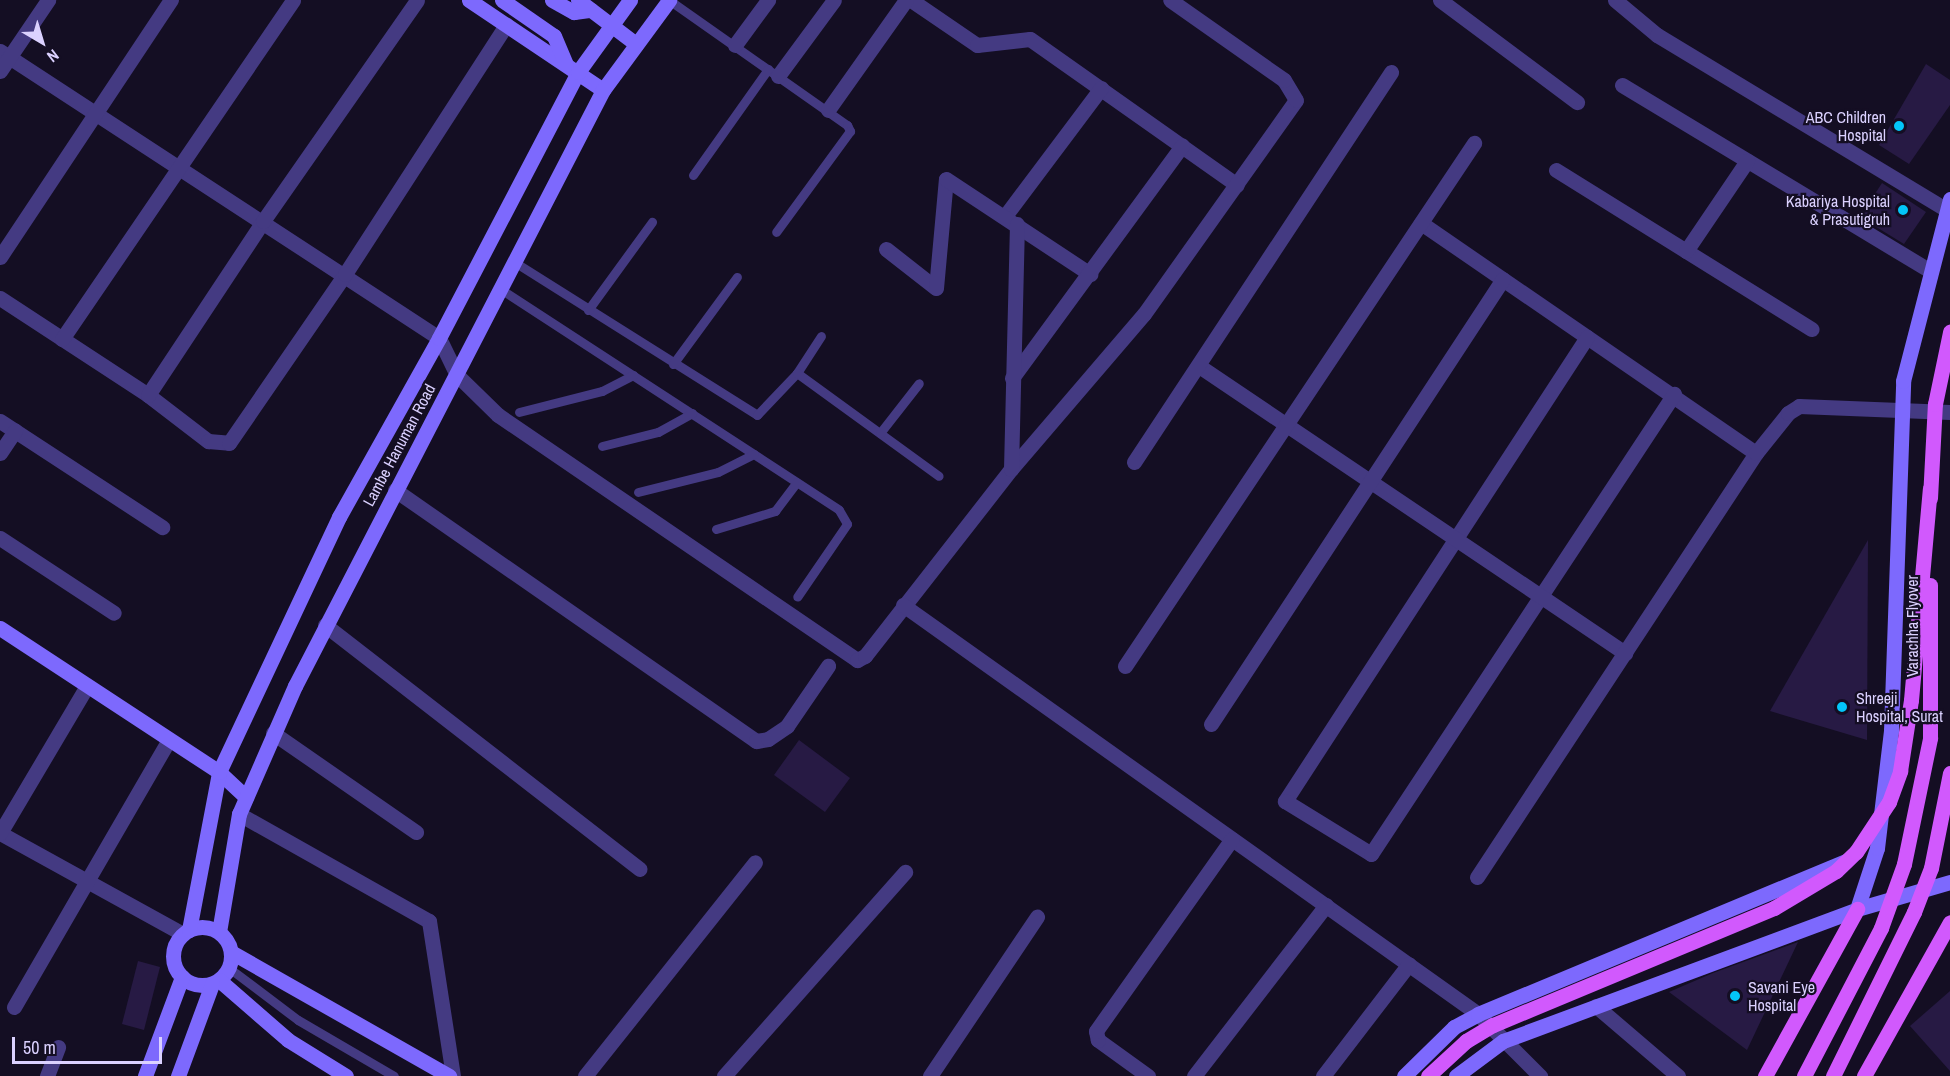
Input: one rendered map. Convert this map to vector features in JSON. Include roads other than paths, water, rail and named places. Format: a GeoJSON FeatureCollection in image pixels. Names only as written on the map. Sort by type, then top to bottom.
{"type":"FeatureCollection","features":[{"type":"Feature","properties":{"kind":"main road"},"geometry":{"type":"LineString","coordinates":[[469,0],[603,90]]}},
{"type":"Feature","properties":{"kind":"main road"},"geometry":{"type":"LineString","coordinates":[[502,0],[555,36],[572,68]]}},
{"type":"Feature","properties":{"kind":"main road"},"geometry":{"type":"LineString","coordinates":[[552,0],[574,12],[591,10]]}},
{"type":"Feature","properties":{"kind":"main road"},"geometry":{"type":"LineString","coordinates":[[578,0],[636,44]]}},
{"type":"Feature","properties":{"kind":"main road","name":"Lambe Hanuman Road"},"geometry":{"type":"LineString","coordinates":[[186,932],[219,772],[339,517],[439,338],[572,68],[630,0]]}},
{"type":"Feature","properties":{"kind":"main road","name":"Lambe Hanuman Road"},"geometry":{"type":"LineString","coordinates":[[219,932],[239,814],[273,733],[325,625],[458,375],[603,90],[669,0]]}},
{"type":"Feature","properties":{"kind":"main road"},"geometry":{"type":"LineString","coordinates":[[1765,1076],[1857,909],[1877,848],[1891,731],[1903,381],[1948,204]]}},
{"type":"Feature","properties":{"kind":"main road","name":"Varachha Flyover"},"geometry":{"type":"LineString","coordinates":[[1804,1076],[1881,928],[1904,864],[1919,804],[1930,738],[1930,489],[1935,404],[1950,332]]}},
{"type":"Feature","properties":{"kind":"main road"},"geometry":{"type":"LineString","coordinates":[[1428,1076],[1466,1041],[1493,1025],[1774,908],[1836,871],[1856,852],[1889,802],[1901,762],[1930,489]]}},
{"type":"Feature","properties":{"kind":"main road"},"geometry":{"type":"LineString","coordinates":[[1,630],[219,772],[246,797]]}},
{"type":"Feature","properties":{"kind":"main road"},"geometry":{"type":"LineString","coordinates":[[1833,1076],[1914,912],[1931,867],[1950,773]]}},
{"type":"Feature","properties":{"kind":"main road"},"geometry":{"type":"LineString","coordinates":[[1404,1076],[1454,1027],[1479,1014],[1877,848]]}},
{"type":"Feature","properties":{"kind":"main road"},"geometry":{"type":"LineString","coordinates":[[1456,1076],[1503,1041],[1857,909],[1950,882]]}},
{"type":"Feature","properties":{"kind":"main road"},"geometry":{"type":"LineString","coordinates":[[1864,1076],[1950,922]]}},
{"type":"Feature","properties":{"kind":"main road"},"geometry":{"type":"LineString","coordinates":[[345,1076],[288,1040],[215,982],[196,985],[182,977],[173,956],[186,932],[204,927],[219,932],[231,952],[451,1076]]}},
{"type":"Feature","properties":{"kind":"main road"},"geometry":{"type":"LineString","coordinates":[[178,1076],[215,982],[229,968],[231,952]]}},
{"type":"Feature","properties":{"kind":"main road"},"geometry":{"type":"LineString","coordinates":[[145,1076],[182,977]]}},
{"type":"Feature","properties":{"kind":"street"},"geometry":{"type":"LineString","coordinates":[[0,71],[5,54],[48,0]]}},
{"type":"Feature","properties":{"kind":"street"},"geometry":{"type":"LineString","coordinates":[[0,257],[171,0]]}},
{"type":"Feature","properties":{"kind":"street"},"geometry":{"type":"LineString","coordinates":[[62,339],[293,0]]}},
{"type":"Feature","properties":{"kind":"street"},"geometry":{"type":"LineString","coordinates":[[148,395],[263,221],[417,0]]}},
{"type":"Feature","properties":{"kind":"street"},"geometry":{"type":"LineString","coordinates":[[735,45],[768,0]]}},
{"type":"Feature","properties":{"kind":"street"},"geometry":{"type":"LineString","coordinates":[[773,72],[834,0]]}},
{"type":"Feature","properties":{"kind":"street"},"geometry":{"type":"LineString","coordinates":[[828,110],[906,0]]}},
{"type":"Feature","properties":{"kind":"street"},"geometry":{"type":"LineString","coordinates":[[911,0],[977,45],[1030,39],[1237,185]]}},
{"type":"Feature","properties":{"kind":"street"},"geometry":{"type":"LineString","coordinates":[[5,54],[345,274],[439,338],[458,375],[498,415],[857,660],[865,656],[1011,469],[1144,314],[1296,100],[1284,80],[1170,0]]}},
{"type":"Feature","properties":{"kind":"street"},"geometry":{"type":"LineString","coordinates":[[1440,0],[1577,102]]}},
{"type":"Feature","properties":{"kind":"street"},"geometry":{"type":"LineString","coordinates":[[1615,0],[1658,35],[1948,204]]}},
{"type":"Feature","properties":{"kind":"street"},"geometry":{"type":"LineString","coordinates":[[0,298],[148,395],[208,441],[230,443],[345,274],[507,25]]}},
{"type":"Feature","properties":{"kind":"street"},"geometry":{"type":"LineString","coordinates":[[1134,462],[1391,72]]}},
{"type":"Feature","properties":{"kind":"street"},"geometry":{"type":"LineString","coordinates":[[1622,86],[1930,271]]}},
{"type":"Feature","properties":{"kind":"street"},"geometry":{"type":"LineString","coordinates":[[1011,469],[1011,220],[1101,88]]}},
{"type":"Feature","properties":{"kind":"street"},"geometry":{"type":"LineString","coordinates":[[1125,666],[1474,143]]}},
{"type":"Feature","properties":{"kind":"street"},"geometry":{"type":"LineString","coordinates":[[1012,378],[1182,146]]}},
{"type":"Feature","properties":{"kind":"street"},"geometry":{"type":"LineString","coordinates":[[1686,251],[1747,161]]}},
{"type":"Feature","properties":{"kind":"street"},"geometry":{"type":"LineString","coordinates":[[1556,170],[1811,329]]}},
{"type":"Feature","properties":{"kind":"street"},"geometry":{"type":"LineString","coordinates":[[886,249],[936,288],[946,179],[1090,274]]}},
{"type":"Feature","properties":{"kind":"street"},"geometry":{"type":"LineString","coordinates":[[1421,223],[1674,394],[1756,453]]}},
{"type":"Feature","properties":{"kind":"street"},"geometry":{"type":"LineString","coordinates":[[1211,724],[1503,279]]}},
{"type":"Feature","properties":{"kind":"street"},"geometry":{"type":"LineString","coordinates":[[1587,337],[1285,801],[1371,855],[1674,394]]}},
{"type":"Feature","properties":{"kind":"street"},"geometry":{"type":"LineString","coordinates":[[1199,366],[1625,653]]}},
{"type":"Feature","properties":{"kind":"street"},"geometry":{"type":"LineString","coordinates":[[1477,877],[1756,453],[1788,413],[1799,406],[1901,408],[1950,412]]}},
{"type":"Feature","properties":{"kind":"street"},"geometry":{"type":"LineString","coordinates":[[0,421],[162,527]]}},
{"type":"Feature","properties":{"kind":"street"},"geometry":{"type":"LineString","coordinates":[[0,453],[15,430]]}},
{"type":"Feature","properties":{"kind":"street"},"geometry":{"type":"LineString","coordinates":[[395,490],[756,741],[768,739],[787,726],[828,666]]}},
{"type":"Feature","properties":{"kind":"street"},"geometry":{"type":"LineString","coordinates":[[0,538],[114,613]]}},
{"type":"Feature","properties":{"kind":"street"},"geometry":{"type":"LineString","coordinates":[[903,605],[1479,1014],[1503,1041],[1540,1076]]}},
{"type":"Feature","properties":{"kind":"street"},"geometry":{"type":"LineString","coordinates":[[325,625],[639,869]]}},
{"type":"Feature","properties":{"kind":"street"},"geometry":{"type":"LineString","coordinates":[[87,686],[0,833],[87,882],[186,932]]}},
{"type":"Feature","properties":{"kind":"street"},"geometry":{"type":"LineString","coordinates":[[273,733],[416,832]]}},
{"type":"Feature","properties":{"kind":"street"},"geometry":{"type":"LineString","coordinates":[[14,1007],[169,740]]}},
{"type":"Feature","properties":{"kind":"street"},"geometry":{"type":"LineString","coordinates":[[239,814],[429,921],[451,1076]]}},
{"type":"Feature","properties":{"kind":"street"},"geometry":{"type":"LineString","coordinates":[[1148,1076],[1098,1040],[1096,1031],[1232,839]]}},
{"type":"Feature","properties":{"kind":"street"},"geometry":{"type":"LineString","coordinates":[[585,1076],[755,862]]}},
{"type":"Feature","properties":{"kind":"street"},"geometry":{"type":"LineString","coordinates":[[724,1076],[905,872]]}},
{"type":"Feature","properties":{"kind":"street"},"geometry":{"type":"LineString","coordinates":[[1194,1076],[1326,905]]}},
{"type":"Feature","properties":{"kind":"street"},"geometry":{"type":"LineString","coordinates":[[930,1076],[1037,917]]}},
{"type":"Feature","properties":{"kind":"street"},"geometry":{"type":"LineString","coordinates":[[1323,1076],[1409,964]]}},
{"type":"Feature","properties":{"kind":"street"},"geometry":{"type":"LineString","coordinates":[[1596,1006],[1678,1076]]}},
{"type":"Feature","properties":{"kind":"street"},"geometry":{"type":"LineString","coordinates":[[47,1076],[58,1047]]}},
{"type":"Feature","properties":{"kind":"lane"},"geometry":{"type":"LineString","coordinates":[[669,0],[828,110],[850,131],[776,232]]}},
{"type":"Feature","properties":{"kind":"lane"},"geometry":{"type":"LineString","coordinates":[[693,175],[773,72]]}},
{"type":"Feature","properties":{"kind":"lane"},"geometry":{"type":"LineString","coordinates":[[588,310],[652,222]]}},
{"type":"Feature","properties":{"kind":"lane"},"geometry":{"type":"LineString","coordinates":[[516,263],[757,415],[796,373],[821,336]]}},
{"type":"Feature","properties":{"kind":"lane"},"geometry":{"type":"LineString","coordinates":[[674,364],[737,276]]}},
{"type":"Feature","properties":{"kind":"lane"},"geometry":{"type":"LineString","coordinates":[[502,290],[839,510],[847,524],[797,597]]}},
{"type":"Feature","properties":{"kind":"lane"},"geometry":{"type":"LineString","coordinates":[[796,373],[939,476]]}},
{"type":"Feature","properties":{"kind":"lane"},"geometry":{"type":"LineString","coordinates":[[519,412],[602,391],[633,375]]}},
{"type":"Feature","properties":{"kind":"lane"},"geometry":{"type":"LineString","coordinates":[[880,433],[919,383]]}},
{"type":"Feature","properties":{"kind":"lane"},"geometry":{"type":"LineString","coordinates":[[602,446],[658,432],[692,413]]}},
{"type":"Feature","properties":{"kind":"lane"},"geometry":{"type":"LineString","coordinates":[[638,492],[718,472],[754,454]]}},
{"type":"Feature","properties":{"kind":"lane"},"geometry":{"type":"LineString","coordinates":[[716,529],[775,511],[797,482]]}},
{"type":"Feature","properties":{"kind":"lane"},"geometry":{"type":"LineString","coordinates":[[229,968],[298,1020],[394,1076]]}},
{"type":"Feature","properties":{"kind":"place","name":"ABC Children Hospital"},"geometry":{"type":"Point","coordinates":[1899,126]}},
{"type":"Feature","properties":{"kind":"place","name":"Kabariya Hospital & Prasutigruh"},"geometry":{"type":"Point","coordinates":[1903,210]}},
{"type":"Feature","properties":{"kind":"place","name":"Shreeji Hospital, Surat"},"geometry":{"type":"Point","coordinates":[1842,707]}},
{"type":"Feature","properties":{"kind":"place","name":"Savani Eye Hospital"},"geometry":{"type":"Point","coordinates":[1735,996]}}]}
